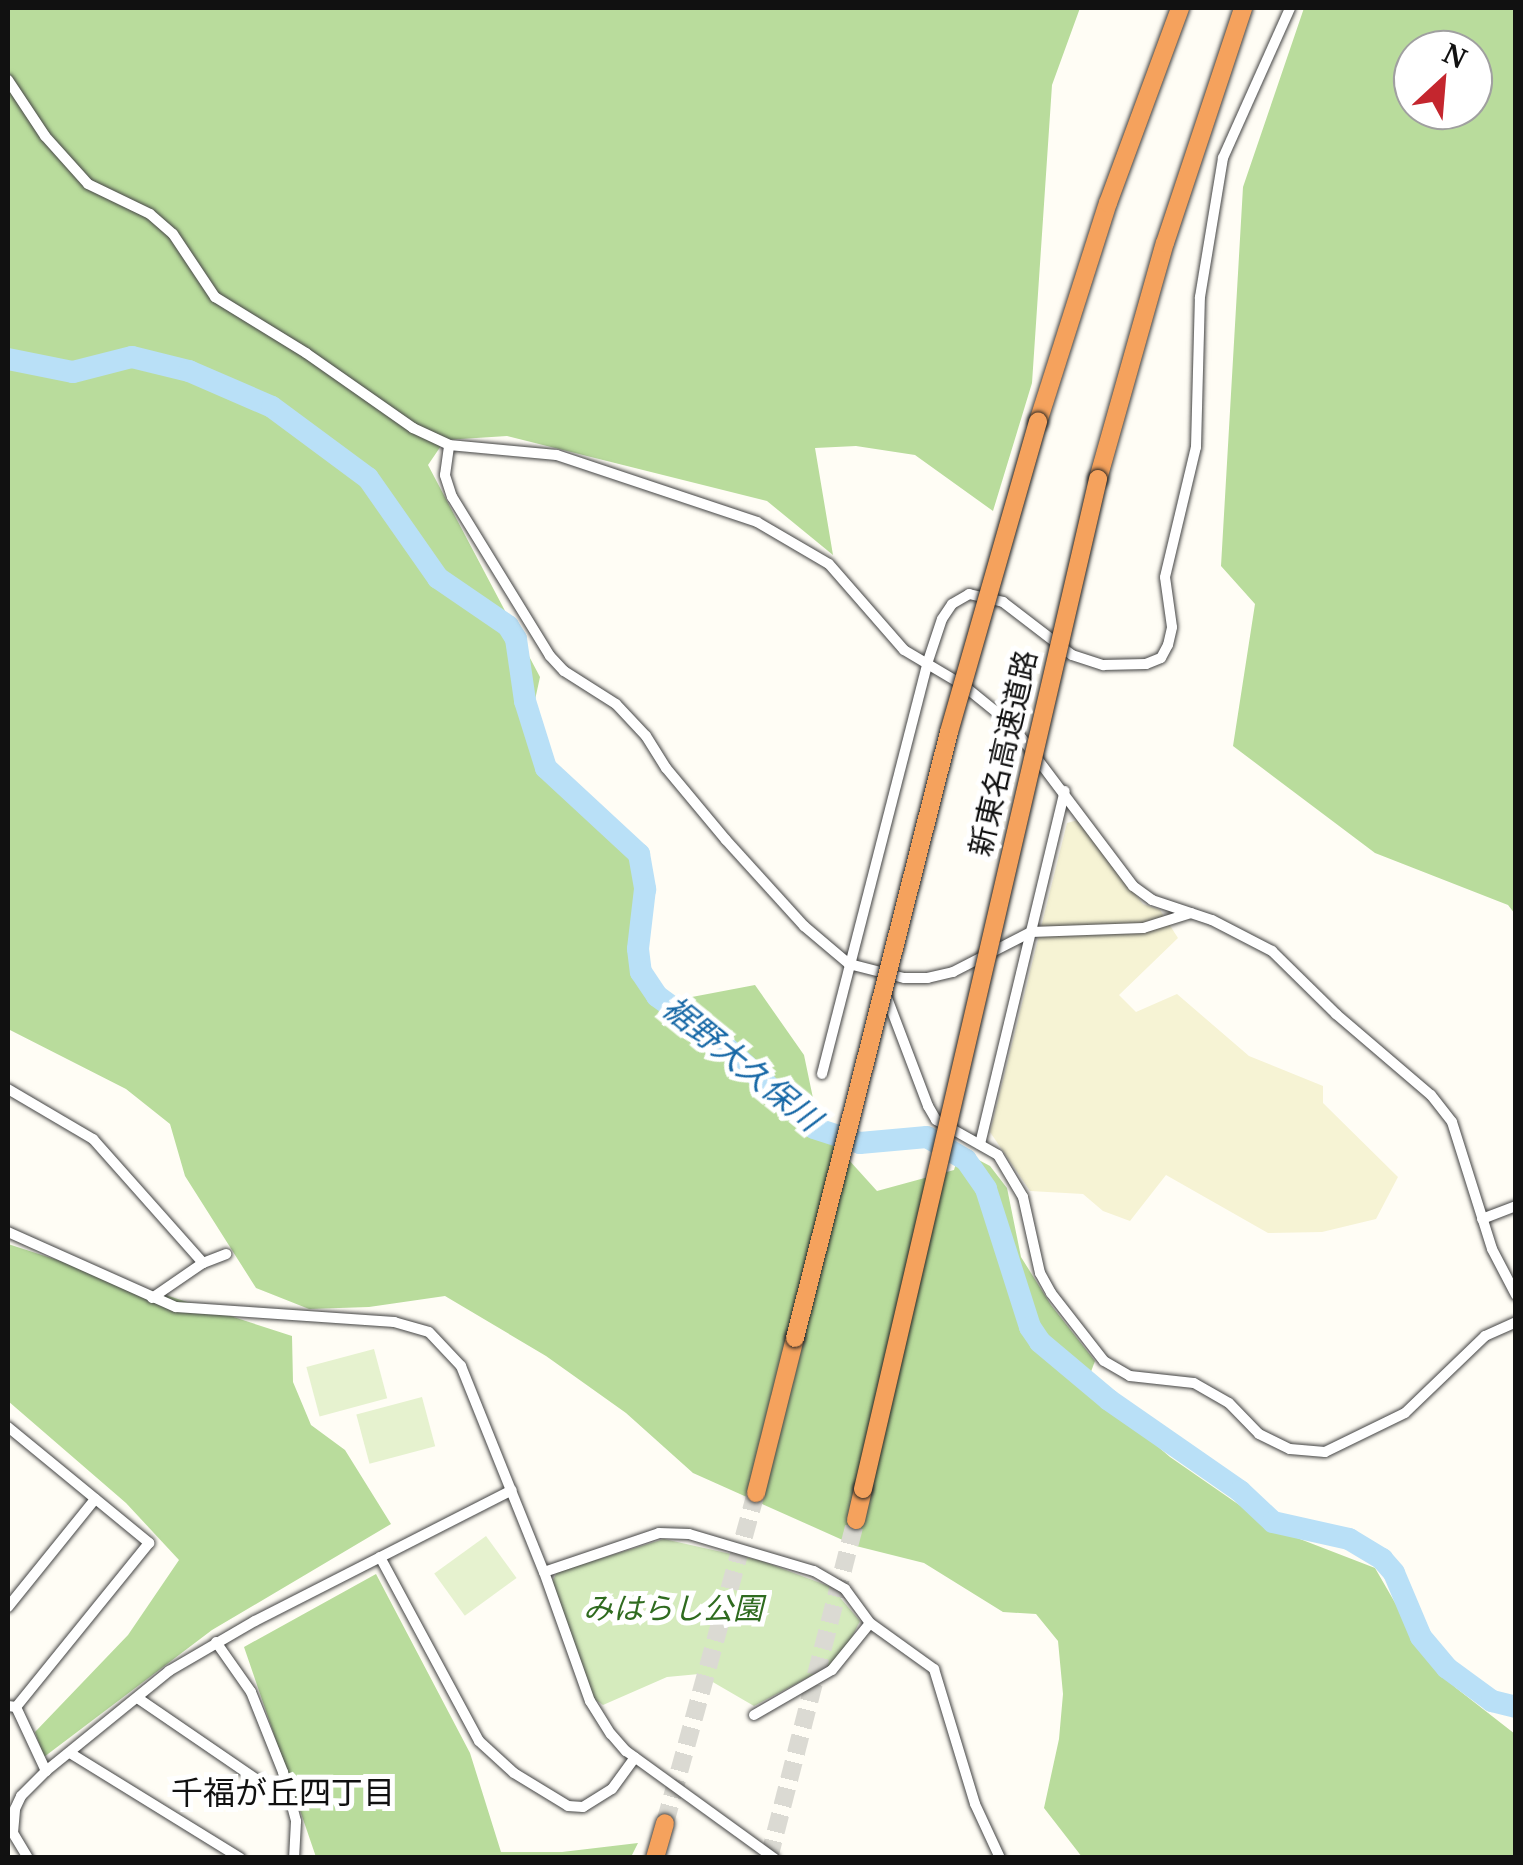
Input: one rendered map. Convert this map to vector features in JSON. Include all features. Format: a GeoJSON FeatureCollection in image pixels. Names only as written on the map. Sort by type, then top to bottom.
{"type":"FeatureCollection","features":[{"type":"Feature","properties":{"kind":"highway","name":"新東名高速道路"},"geometry":{"type":"LineString","coordinates":[[756,1493],[944,751],[1038,422],[1108,203],[1180,8]]}},
{"type":"Feature","properties":{"kind":"highway","name":"新東名高速道路"},"geometry":{"type":"LineString","coordinates":[[856,1520],[1098,480],[1165,243],[1243,8]]}},
{"type":"Feature","properties":{"kind":"highway"},"geometry":{"type":"LineString","coordinates":[[655,1858],[665,1823]]}},
{"type":"Feature","properties":{"kind":"street"},"geometry":{"type":"LineString","coordinates":[[822,1074],[927,664],[942,618],[952,604],[969,594],[1003,602],[1072,655],[1103,666],[1146,664],[1161,658],[1168,645],[1172,627],[1164,577],[1196,447],[1200,297],[1223,158],[1290,8]]}},
{"type":"Feature","properties":{"kind":"street"},"geometry":{"type":"LineString","coordinates":[[8,80],[45,136],[88,184],[150,214],[173,234],[215,297],[306,353],[413,428],[449,445],[557,455],[783,534],[846,578],[886,634],[963,685],[1011,724],[1133,886],[1152,900],[1192,913],[1272,951],[1336,1014],[1430,1095],[1452,1122],[1482,1219],[1503,1274],[1516,1295]]}},
{"type":"Feature","properties":{"kind":"street"},"geometry":{"type":"LineString","coordinates":[[449,445],[445,475],[452,496],[550,656],[564,671],[616,704],[646,736],[666,768],[726,840],[804,926],[848,964],[904,978],[940,975],[1032,932],[1143,928],[1192,913]]}},
{"type":"Feature","properties":{"kind":"street"},"geometry":{"type":"LineString","coordinates":[[980,1144],[1065,791]]}},
{"type":"Feature","properties":{"kind":"street"},"geometry":{"type":"LineString","coordinates":[[874,971],[936,1120],[998,1154],[1024,1196],[1040,1274],[1050,1293],[1104,1362],[1130,1376],[1194,1383],[1229,1404],[1259,1434],[1290,1450],[1325,1452],[1405,1413],[1485,1336],[1516,1322]]}},
{"type":"Feature","properties":{"kind":"street"},"geometry":{"type":"LineString","coordinates":[[8,1089],[92,1139],[202,1263]]}},
{"type":"Feature","properties":{"kind":"street"},"geometry":{"type":"LineString","coordinates":[[1482,1219],[1516,1206]]}},
{"type":"Feature","properties":{"kind":"street"},"geometry":{"type":"LineString","coordinates":[[8,1232],[176,1307],[218,1313],[394,1322],[429,1332],[461,1366],[544,1572],[590,1701],[611,1734],[635,1758],[774,1858]]}},
{"type":"Feature","properties":{"kind":"street"},"geometry":{"type":"LineString","coordinates":[[152,1298],[202,1263],[226,1254]]}},
{"type":"Feature","properties":{"kind":"street"},"geometry":{"type":"LineString","coordinates":[[1503,1274],[1516,1269]]}},
{"type":"Feature","properties":{"kind":"street"},"geometry":{"type":"LineString","coordinates":[[8,1426],[149,1543],[12,1706],[46,1771]]}},
{"type":"Feature","properties":{"kind":"street"},"geometry":{"type":"LineString","coordinates":[[28,1858],[13,1833],[15,1808],[46,1771],[169,1671],[216,1642],[512,1490]]}},
{"type":"Feature","properties":{"kind":"street"},"geometry":{"type":"LineString","coordinates":[[8,1607],[95,1498]]}},
{"type":"Feature","properties":{"kind":"street"},"geometry":{"type":"LineString","coordinates":[[544,1572],[659,1533],[689,1534],[814,1571],[845,1589],[870,1622],[934,1669],[975,1804],[1000,1858]]}},
{"type":"Feature","properties":{"kind":"street"},"geometry":{"type":"LineString","coordinates":[[380,1557],[479,1741],[514,1773],[568,1806],[583,1807],[612,1789],[635,1758]]}},
{"type":"Feature","properties":{"kind":"street"},"geometry":{"type":"LineString","coordinates":[[754,1715],[832,1670],[870,1622]]}},
{"type":"Feature","properties":{"kind":"street"},"geometry":{"type":"LineString","coordinates":[[216,1642],[251,1692],[292,1803],[296,1821],[294,1858]]}},
{"type":"Feature","properties":{"kind":"street"},"geometry":{"type":"LineString","coordinates":[[139,1699],[292,1803]]}},
{"type":"Feature","properties":{"kind":"street"},"geometry":{"type":"LineString","coordinates":[[70,1753],[240,1858]]}},
{"type":"Feature","properties":{"kind":"shaded area"},"geometry":{"type":"Polygon","coordinates":[[[1078,820],[1143,904],[1160,910],[1178,938],[1119,995],[1136,1012],[1177,994],[1249,1056],[1323,1086],[1323,1103],[1398,1177],[1376,1219],[1322,1232],[1268,1233],[1166,1175],[1130,1221],[1103,1211],[1083,1194],[1030,1191],[990,1132],[1067,823],[1078,820]]]}},
{"type":"Feature","properties":{"kind":"green space"},"geometry":{"type":"Polygon","coordinates":[[[8,8],[1080,8],[1052,85],[1032,383],[993,511],[915,455],[856,446],[815,448],[833,555],[767,501],[507,436],[445,440],[428,465],[540,677],[528,732],[644,870],[636,967],[676,1000],[755,985],[804,1055],[819,1127],[877,1191],[954,1170],[960,1150],[990,1166],[1007,1188],[1021,1257],[1051,1305],[1095,1361],[1086,1385],[1170,1457],[1274,1529],[1375,1568],[1424,1653],[1456,1688],[1515,1734],[1515,1857],[1082,1857],[1044,1808],[1059,1739],[1063,1694],[1058,1641],[1036,1614],[1003,1612],[924,1563],[856,1546],[693,1473],[626,1413],[546,1356],[445,1296],[369,1307],[309,1309],[256,1288],[185,1176],[170,1124],[126,1089],[8,1029],[8,8]]]}},
{"type":"Feature","properties":{"kind":"green space"},"geometry":{"type":"Polygon","coordinates":[[[1304,8],[1515,8],[1515,914],[1508,905],[1375,853],[1233,746],[1255,604],[1221,566],[1243,187],[1304,8]]]}},
{"type":"Feature","properties":{"kind":"green space"},"geometry":{"type":"Polygon","coordinates":[[[8,1244],[292,1336],[293,1382],[311,1425],[345,1450],[391,1524],[212,1630],[44,1757],[35,1732],[128,1635],[179,1560],[126,1503],[8,1401],[8,1244]]]}},
{"type":"Feature","properties":{"kind":"green space"},"geometry":{"type":"Polygon","coordinates":[[[374,1349],[387,1398],[320,1416],[306,1367],[374,1349]]]}},
{"type":"Feature","properties":{"kind":"green space"},"geometry":{"type":"Polygon","coordinates":[[[422,1397],[435,1446],[370,1464],[356,1415],[422,1397]]]}},
{"type":"Feature","properties":{"kind":"green space"},"geometry":{"type":"Polygon","coordinates":[[[486,1536],[517,1578],[465,1616],[434,1574],[486,1536]]]}},
{"type":"Feature","properties":{"kind":"green space","name":"みはらし公園"},"geometry":{"type":"Polygon","coordinates":[[[664,1539],[762,1561],[831,1587],[860,1621],[843,1655],[754,1706],[699,1674],[667,1677],[603,1705],[593,1698],[552,1582],[557,1572],[664,1539]]]}},
{"type":"Feature","properties":{"kind":"green space"},"geometry":{"type":"Polygon","coordinates":[[[376,1574],[470,1753],[501,1852],[562,1852],[638,1843],[631,1857],[316,1857],[244,1647],[376,1574]]]}},
{"type":"Feature","properties":{"kind":"waterway","name":"裾野大久保川"},"geometry":{"type":"LineString","coordinates":[[8,359],[73,372],[132,357],[189,371],[272,407],[368,478],[438,578],[508,626],[516,639],[525,701],[546,768],[639,854],[645,889],[638,949],[641,972],[657,996],[724,1045],[814,1128],[860,1143],[927,1137],[966,1160],[986,1189],[1030,1327],[1040,1342],[1109,1400],[1240,1491],[1273,1522],[1349,1539],[1382,1559],[1394,1573],[1421,1637],[1447,1668],[1492,1701],[1516,1707]]}},
{"type":"Feature","properties":{"kind":"tunnel"},"geometry":{"type":"LineString","coordinates":[[665,1823],[756,1493]]}},
{"type":"Feature","properties":{"kind":"tunnel"},"geometry":{"type":"LineString","coordinates":[[769,1858],[856,1520]]}},
{"type":"Feature","properties":{"kind":"district","name":"千福が丘四丁目"},"geometry":{"type":"Point","coordinates":[283,1792]}}]}
